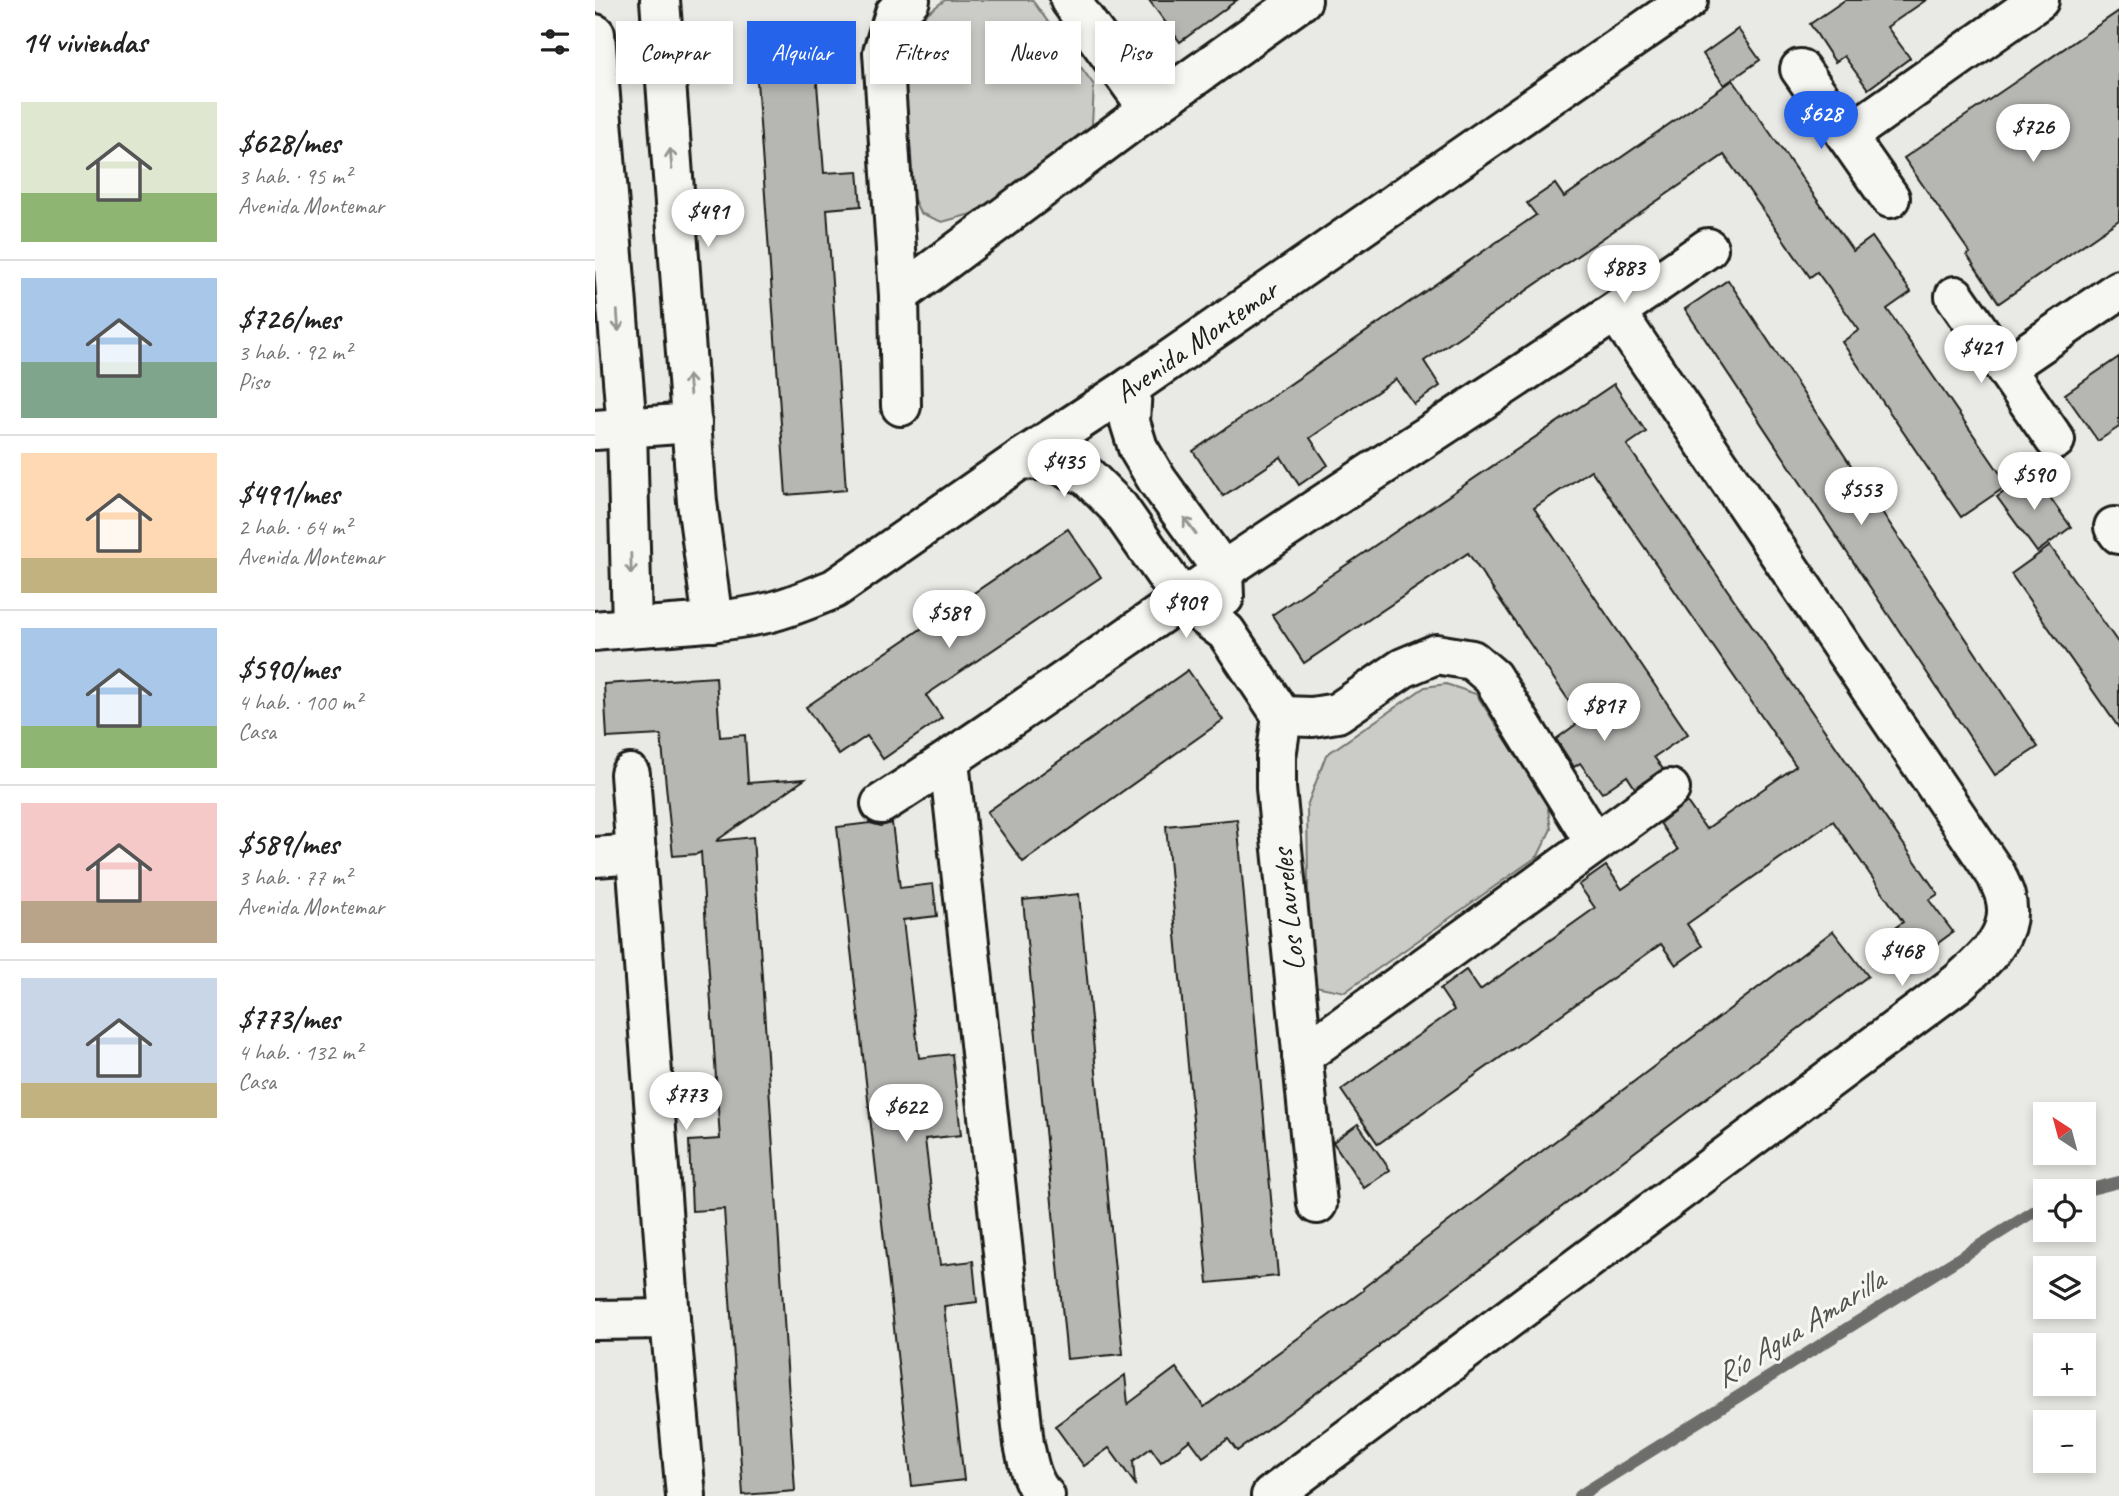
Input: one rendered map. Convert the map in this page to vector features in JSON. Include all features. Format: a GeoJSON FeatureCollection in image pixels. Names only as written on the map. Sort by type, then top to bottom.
{"type":"FeatureCollection","features":[{"type":"Feature","properties":{"kind":"street"},"geometry":{"type":"LineString","coordinates":[[660,0],[697,502],[713,622]]}},
{"type":"Feature","properties":{"kind":"street"},"geometry":{"type":"LineString","coordinates":[[901,406],[899,295],[883,52],[895,13],[910,0]]}},
{"type":"Feature","properties":{"kind":"street"},"geometry":{"type":"LineString","coordinates":[[1070,0],[1149,109]]}},
{"type":"Feature","properties":{"kind":"street"},"geometry":{"type":"LineString","coordinates":[[899,295],[1301,0]]}},
{"type":"Feature","properties":{"kind":"street","name":"Avenida Montemar"},"geometry":{"type":"LineString","coordinates":[[613,629],[713,622],[764,614],[834,589],[1688,0]]}},
{"type":"Feature","properties":{"kind":"street"},"geometry":{"type":"LineString","coordinates":[[1847,136],[2039,0]]}},
{"type":"Feature","properties":{"kind":"street"},"geometry":{"type":"LineString","coordinates":[[595,34],[611,430],[613,629]]}},
{"type":"Feature","properties":{"kind":"street"},"geometry":{"type":"LineString","coordinates":[[1800,69],[1891,198]]}},
{"type":"Feature","properties":{"kind":"street"},"geometry":{"type":"LineString","coordinates":[[881,804],[949,761],[1223,571],[1616,313],[1708,248]]}},
{"type":"Feature","properties":{"kind":"street"},"geometry":{"type":"LineString","coordinates":[[2005,368],[2119,290]]}},
{"type":"Feature","properties":{"kind":"street"},"geometry":{"type":"LineString","coordinates":[[1955,296],[2055,440]]}},
{"type":"Feature","properties":{"kind":"street"},"geometry":{"type":"LineString","coordinates":[[1271,1496],[1958,983],[1999,943],[2007,923],[2006,897],[1997,876],[1616,313]]}},
{"type":"Feature","properties":{"kind":"street"},"geometry":{"type":"LineString","coordinates":[[1132,386],[1130,422],[1138,448],[1157,480],[1223,571],[1226,632]]}},
{"type":"Feature","properties":{"kind":"street"},"geometry":{"type":"LineString","coordinates":[[611,430],[692,423]]}},
{"type":"Feature","properties":{"kind":"street"},"geometry":{"type":"LineString","coordinates":[[1021,459],[1052,461],[1087,476],[1119,508],[1183,600],[1226,632],[1282,716],[1312,717],[1336,713],[1403,668],[1436,654],[1472,660],[1492,677],[1595,843]]}},
{"type":"Feature","properties":{"kind":"street","name":"Los Laureles"},"geometry":{"type":"LineString","coordinates":[[1282,716],[1276,757],[1276,788],[1317,1205]]}},
{"type":"Feature","properties":{"kind":"street"},"geometry":{"type":"LineString","coordinates":[[949,761],[1024,1444],[1029,1468],[1039,1490],[1045,1496]]}},
{"type":"Feature","properties":{"kind":"street"},"geometry":{"type":"LineString","coordinates":[[630,774],[670,1318],[686,1496]]}},
{"type":"Feature","properties":{"kind":"street"},"geometry":{"type":"LineString","coordinates":[[1303,1056],[1670,789]]}},
{"type":"Feature","properties":{"kind":"street"},"geometry":{"type":"LineString","coordinates":[[595,857],[637,855]]}},
{"type":"Feature","properties":{"kind":"street"},"geometry":{"type":"LineString","coordinates":[[595,1320],[670,1318]]}},
{"type":"Feature","properties":{"kind":"shaded area"},"geometry":{"type":"Polygon","coordinates":[[[945,0],[1032,0],[1047,21],[985,21],[985,84],[1081,84],[1081,67],[1094,85],[1092,125],[975,213],[942,222],[920,213],[909,188],[901,84],[971,84],[971,21],[917,21],[945,0]]]}},
{"type":"Feature","properties":{"kind":"shaded area"},"geometry":{"type":"Polygon","coordinates":[[[1446,684],[1476,694],[1547,803],[1551,829],[1538,856],[1345,992],[1315,986],[1309,958],[1307,806],[1326,755],[1425,687],[1446,684]]]}},
{"type":"Feature","properties":{"kind":"building"},"geometry":{"type":"Polygon","coordinates":[[[1149,0],[1237,0],[1180,42],[1175,35],[1175,21],[1164,21],[1149,0]]]}},
{"type":"Feature","properties":{"kind":"building"},"geometry":{"type":"Polygon","coordinates":[[[1845,0],[1926,0],[1887,27],[1910,58],[1868,89],[1844,56],[1835,62],[1810,24],[1845,0]]]}},
{"type":"Feature","properties":{"kind":"building"},"geometry":{"type":"Polygon","coordinates":[[[2119,11],[2119,220],[1999,303],[1967,255],[1970,253],[1904,158],[2119,11]]]}},
{"type":"Feature","properties":{"kind":"building"},"geometry":{"type":"Polygon","coordinates":[[[1738,29],[1760,60],[1724,85],[1703,54],[1738,29]]]}},
{"type":"Feature","properties":{"kind":"building"},"geometry":{"type":"Polygon","coordinates":[[[1733,80],[1853,251],[1872,237],[1911,292],[1887,309],[2008,485],[1961,517],[1842,342],[1859,330],[1817,272],[1810,277],[1724,155],[1424,361],[1440,386],[1414,404],[1396,379],[1310,438],[1328,465],[1299,485],[1281,457],[1223,496],[1193,451],[1536,215],[1527,203],[1555,184],[1564,197],[1733,80]]]}},
{"type":"Feature","properties":{"kind":"building"},"geometry":{"type":"Polygon","coordinates":[[[757,84],[817,84],[824,173],[858,171],[861,206],[827,209],[846,490],[786,495],[757,84]]]}},
{"type":"Feature","properties":{"kind":"building"},"geometry":{"type":"Polygon","coordinates":[[[1728,280],[2038,747],[1995,775],[1685,309],[1728,280]]]}},
{"type":"Feature","properties":{"kind":"building"},"geometry":{"type":"Polygon","coordinates":[[[2119,357],[2119,427],[2098,441],[2065,394],[2119,357]]]}},
{"type":"Feature","properties":{"kind":"building"},"geometry":{"type":"Polygon","coordinates":[[[1614,384],[1646,432],[1627,445],[1938,894],[1929,900],[1953,932],[1907,966],[1885,935],[1903,922],[1833,821],[1687,924],[1702,946],[1676,965],[1661,944],[1378,1144],[1341,1090],[1454,1010],[1440,989],[1466,970],[1480,990],[1595,908],[1579,885],[1606,866],[1622,889],[1678,850],[1660,823],[1687,802],[1706,829],[1796,766],[1591,470],[1534,508],[1688,734],[1654,757],[1663,769],[1635,788],[1627,776],[1602,793],[1580,763],[1574,767],[1556,739],[1582,720],[1468,553],[1304,663],[1272,615],[1614,384]]]}},
{"type":"Feature","properties":{"kind":"building"},"geometry":{"type":"Polygon","coordinates":[[[2032,472],[2071,527],[2037,552],[1997,497],[2032,472]]]}},
{"type":"Feature","properties":{"kind":"building"},"geometry":{"type":"Polygon","coordinates":[[[1068,529],[1101,577],[926,695],[942,718],[883,759],[867,736],[839,755],[806,707],[1068,529]]]}},
{"type":"Feature","properties":{"kind":"building"},"geometry":{"type":"Polygon","coordinates":[[[2050,546],[2119,644],[2119,728],[2011,574],[2050,546]]]}},
{"type":"Feature","properties":{"kind":"building"},"geometry":{"type":"Polygon","coordinates":[[[1188,670],[1223,720],[1023,862],[987,812],[1188,670]]]}},
{"type":"Feature","properties":{"kind":"building"},"geometry":{"type":"Polygon","coordinates":[[[716,677],[720,737],[745,735],[748,783],[805,779],[716,841],[753,837],[795,1491],[743,1495],[724,1209],[692,1211],[689,1141],[720,1139],[701,852],[673,856],[661,735],[607,738],[604,684],[716,677]]]}},
{"type":"Feature","properties":{"kind":"building"},"geometry":{"type":"Polygon","coordinates":[[[1237,819],[1278,1276],[1208,1283],[1166,826],[1237,819]]]}},
{"type":"Feature","properties":{"kind":"building"},"geometry":{"type":"Polygon","coordinates":[[[870,823],[881,826],[892,823],[900,888],[933,884],[937,916],[903,920],[919,1058],[952,1054],[961,1135],[925,1139],[940,1265],[973,1261],[977,1302],[944,1306],[964,1480],[912,1486],[837,827],[870,823]]]}},
{"type":"Feature","properties":{"kind":"building"},"geometry":{"type":"Polygon","coordinates":[[[1079,894],[1123,1354],[1067,1359],[1023,900],[1079,894]]]}},
{"type":"Feature","properties":{"kind":"building"},"geometry":{"type":"Polygon","coordinates":[[[1833,931],[1868,976],[1379,1347],[1237,1451],[1228,1439],[1203,1457],[1190,1440],[1161,1462],[1151,1448],[1133,1461],[1135,1484],[1109,1448],[1084,1466],[1055,1426],[1125,1375],[1128,1404],[1176,1368],[1204,1407],[1364,1290],[1363,1288],[1393,1265],[1390,1266],[1833,931]]]}},
{"type":"Feature","properties":{"kind":"building"},"geometry":{"type":"Polygon","coordinates":[[[1358,1124],[1390,1170],[1364,1188],[1333,1142],[1358,1124]]]}},
{"type":"Feature","properties":{"kind":"waterway","name":"Río Agua Amarilla"},"geometry":{"type":"LineString","coordinates":[[2096,1188],[2119,1182]]}},
{"type":"Feature","properties":{"kind":"waterway","name":"Río Agua Amarilla"},"geometry":{"type":"LineString","coordinates":[[1579,1496],[2033,1212]]}}]}
